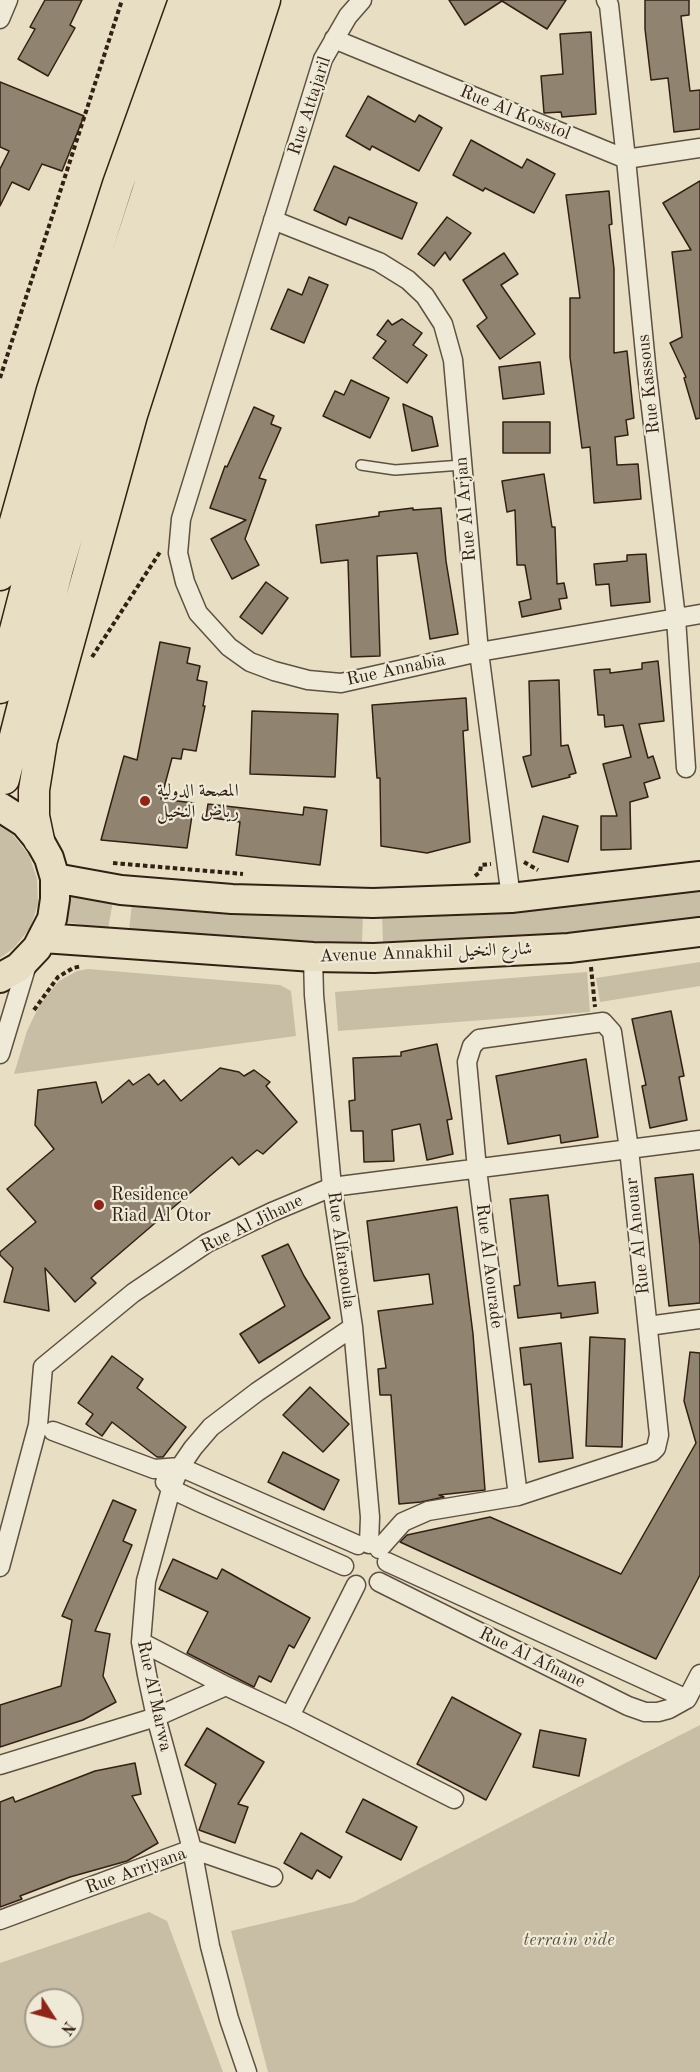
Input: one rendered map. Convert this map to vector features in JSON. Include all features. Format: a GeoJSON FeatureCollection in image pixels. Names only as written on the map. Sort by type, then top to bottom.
{"type":"FeatureCollection","features":[{"type":"Feature","properties":{"kind":"highway"},"geometry":{"type":"LineString","coordinates":[[0,575],[63,358],[118,184],[184,0]]}},
{"type":"Feature","properties":{"kind":"highway"},"geometry":{"type":"LineString","coordinates":[[0,688],[33,561],[80,399],[171,116],[212,0]]}},
{"type":"Feature","properties":{"kind":"highway"},"geometry":{"type":"LineString","coordinates":[[2,793],[58,568],[105,407],[173,193],[240,0]]}},
{"type":"Feature","properties":{"kind":"highway"},"geometry":{"type":"LineString","coordinates":[[39,840],[34,816],[34,790],[45,729],[132,415],[265,0]]}},
{"type":"Feature","properties":{"kind":"main road"},"geometry":{"type":"LineString","coordinates":[[0,978],[19,967],[37,948],[52,919],[55,899],[55,879],[49,858],[39,840],[2,793]]}},
{"type":"Feature","properties":{"kind":"main road"},"geometry":{"type":"LineString","coordinates":[[55,879],[121,890],[309,902],[373,903],[511,898],[700,876]]}},
{"type":"Feature","properties":{"kind":"main road","name":"Avenue Annakhil شارع النخيل"},"geometry":{"type":"LineString","coordinates":[[37,948],[374,958],[579,946],[700,932]]}},
{"type":"Feature","properties":{"kind":"street"},"geometry":{"type":"LineString","coordinates":[[0,19],[8,0]]}},
{"type":"Feature","properties":{"kind":"street","name":"Rue Attajaril"},"geometry":{"type":"LineString","coordinates":[[273,220],[323,59],[348,16],[362,0]]}},
{"type":"Feature","properties":{"kind":"street","name":"Rue Kassous"},"geometry":{"type":"LineString","coordinates":[[606,0],[609,5],[647,374],[676,618],[686,768]]}},
{"type":"Feature","properties":{"kind":"street","name":"Rue Al Kosstol"},"geometry":{"type":"LineString","coordinates":[[334,39],[626,159]]}},
{"type":"Feature","properties":{"kind":"street"},"geometry":{"type":"LineString","coordinates":[[626,159],[700,148]]}},
{"type":"Feature","properties":{"kind":"street","name":"Rue Al Arjan"},"geometry":{"type":"LineString","coordinates":[[273,220],[379,262],[408,280],[425,296],[443,324],[453,360],[479,652],[511,898]]}},
{"type":"Feature","properties":{"kind":"street","name":"Rue Annabia"},"geometry":{"type":"LineString","coordinates":[[273,220],[181,519],[178,553],[185,582],[198,613],[229,647],[250,662],[274,671],[308,680],[341,683],[479,652],[700,614]]}},
{"type":"Feature","properties":{"kind":"street"},"geometry":{"type":"LineString","coordinates":[[0,1054],[37,948]]}},
{"type":"Feature","properties":{"kind":"street","name":"Rue Alfaraoula"},"geometry":{"type":"LineString","coordinates":[[313,957],[314,995],[332,1187],[352,1327],[373,1550]]}},
{"type":"Feature","properties":{"kind":"street","name":"Rue Al Aourade"},"geometry":{"type":"LineString","coordinates":[[518,1496],[477,1169],[467,1062],[472,1046],[479,1039],[600,1022]]}},
{"type":"Feature","properties":{"kind":"street","name":"Rue Al Anouar"},"geometry":{"type":"LineString","coordinates":[[518,1496],[652,1452],[656,1448],[659,1435],[629,1149],[612,1032],[600,1022]]}},
{"type":"Feature","properties":{"kind":"street","name":"Rue Al Jihane"},"geometry":{"type":"LineString","coordinates":[[0,1567],[38,1425],[43,1367],[133,1293],[207,1243],[332,1187],[700,1140]]}},
{"type":"Feature","properties":{"kind":"street"},"geometry":{"type":"LineString","coordinates":[[648,1326],[700,1319]]}},
{"type":"Feature","properties":{"kind":"street","name":"Rue Al Marwa"},"geometry":{"type":"LineString","coordinates":[[247,2072],[229,2019],[210,1946],[192,1850],[156,1717],[141,1642],[146,1581],[171,1489],[180,1467],[202,1437],[257,1392],[352,1327]]}},
{"type":"Feature","properties":{"kind":"street","name":"Rue Al Afnane"},"geometry":{"type":"LineString","coordinates":[[52,1431],[154,1469],[180,1467],[373,1550],[687,1699]]}},
{"type":"Feature","properties":{"kind":"street","name":"Rue Al Afnane"},"geometry":{"type":"LineString","coordinates":[[154,1469],[171,1489],[344,1566]]}},
{"type":"Feature","properties":{"kind":"street"},"geometry":{"type":"LineString","coordinates":[[373,1550],[384,1577],[372,1586],[356,1585],[345,1574],[347,1553],[373,1550],[403,1522],[421,1514],[518,1496]]}},
{"type":"Feature","properties":{"kind":"street","name":"Rue Al Afnane"},"geometry":{"type":"LineString","coordinates":[[379,1582],[618,1701],[645,1712],[669,1709],[687,1699]]}},
{"type":"Feature","properties":{"kind":"street"},"geometry":{"type":"LineString","coordinates":[[290,1716],[356,1585]]}},
{"type":"Feature","properties":{"kind":"street"},"geometry":{"type":"LineString","coordinates":[[141,1642],[454,1799]]}},
{"type":"Feature","properties":{"kind":"street"},"geometry":{"type":"LineString","coordinates":[[687,1699],[700,1674]]}},
{"type":"Feature","properties":{"kind":"street"},"geometry":{"type":"LineString","coordinates":[[0,1765],[156,1717],[226,1686]]}},
{"type":"Feature","properties":{"kind":"street","name":"Rue Arriyana"},"geometry":{"type":"LineString","coordinates":[[0,1920],[192,1850],[273,1877]]}},
{"type":"Feature","properties":{"kind":"lane"},"geometry":{"type":"LineString","coordinates":[[361,465],[395,471],[462,465]]}},
{"type":"Feature","properties":{"kind":"path"},"geometry":{"type":"LineString","coordinates":[[0,378],[122,0]]}},
{"type":"Feature","properties":{"kind":"path"},"geometry":{"type":"LineString","coordinates":[[86,665],[181,519]]}},
{"type":"Feature","properties":{"kind":"path"},"geometry":{"type":"LineString","coordinates":[[475,876],[480,872],[481,865],[520,859],[544,871]]}},
{"type":"Feature","properties":{"kind":"path"},"geometry":{"type":"LineString","coordinates":[[104,862],[252,874]]}},
{"type":"Feature","properties":{"kind":"path"},"geometry":{"type":"LineString","coordinates":[[591,968],[600,1022]]}},
{"type":"Feature","properties":{"kind":"green space"},"geometry":{"type":"Polygon","coordinates":[[[0,826],[13,835],[29,855],[37,879],[38,904],[30,928],[14,948],[0,958],[0,826]]]}},
{"type":"Feature","properties":{"kind":"green space"},"geometry":{"type":"Polygon","coordinates":[[[700,889],[700,917],[537,936],[443,943],[383,943],[382,914],[451,915],[510,912],[616,902],[700,889]]]}},
{"type":"Feature","properties":{"kind":"green space"},"geometry":{"type":"Polygon","coordinates":[[[70,894],[113,901],[108,929],[66,922],[70,894]]]}},
{"type":"Feature","properties":{"kind":"green space"},"geometry":{"type":"Polygon","coordinates":[[[132,903],[363,915],[362,943],[294,942],[129,931],[132,903]]]}},
{"type":"Feature","properties":{"kind":"green space"},"geometry":{"type":"Polygon","coordinates":[[[700,962],[700,986],[600,1002],[596,978],[700,962]]]}},
{"type":"Feature","properties":{"kind":"green space"},"geometry":{"type":"Polygon","coordinates":[[[88,969],[280,985],[291,991],[296,1036],[14,1074],[27,1031],[39,1006],[59,981],[77,971],[88,969]]]}},
{"type":"Feature","properties":{"kind":"green space"},"geometry":{"type":"Polygon","coordinates":[[[587,972],[590,1012],[338,1031],[335,992],[587,972]]]}},
{"type":"Feature","properties":{"kind":"green space","name":"terrain vide"},"geometry":{"type":"Polygon","coordinates":[[[700,1725],[700,2072],[268,2072],[231,1931],[354,1902],[700,1725]]]}},
{"type":"Feature","properties":{"kind":"green space"},"geometry":{"type":"Polygon","coordinates":[[[149,1912],[167,1921],[223,2072],[0,2072],[0,1963],[149,1912]]]}},
{"type":"Feature","properties":{"kind":"building"},"geometry":{"type":"Polygon","coordinates":[[[45,0],[82,0],[70,25],[75,28],[48,76],[18,59],[35,29],[30,27],[45,0]]]}},
{"type":"Feature","properties":{"kind":"building"},"geometry":{"type":"Polygon","coordinates":[[[449,0],[566,0],[547,29],[502,1],[465,25],[449,0]]]}},
{"type":"Feature","properties":{"kind":"building"},"geometry":{"type":"Polygon","coordinates":[[[645,0],[689,0],[689,15],[681,16],[690,91],[700,90],[700,129],[674,132],[668,78],[651,80],[645,29],[645,0]]]}},
{"type":"Feature","properties":{"kind":"building"},"geometry":{"type":"Polygon","coordinates":[[[591,32],[596,114],[562,117],[561,112],[544,113],[541,76],[563,74],[560,34],[591,32]]]}},
{"type":"Feature","properties":{"kind":"building"},"geometry":{"type":"Polygon","coordinates":[[[0,82],[84,116],[62,171],[42,164],[29,190],[12,182],[0,206],[0,169],[9,151],[0,147],[0,82]]]}},
{"type":"Feature","properties":{"kind":"building"},"geometry":{"type":"Polygon","coordinates":[[[368,96],[415,122],[419,115],[442,128],[419,171],[372,146],[370,150],[346,136],[368,96]]]}},
{"type":"Feature","properties":{"kind":"building"},"geometry":{"type":"Polygon","coordinates":[[[471,140],[522,168],[527,159],[555,174],[534,213],[485,188],[483,191],[453,175],[471,140]]]}},
{"type":"Feature","properties":{"kind":"building"},"geometry":{"type":"Polygon","coordinates":[[[334,166],[417,203],[402,239],[349,217],[346,225],[314,210],[334,166]]]}},
{"type":"Feature","properties":{"kind":"building"},"geometry":{"type":"Polygon","coordinates":[[[700,181],[700,418],[696,419],[684,378],[686,377],[670,343],[682,337],[672,252],[691,250],[663,203],[700,181]]]}},
{"type":"Feature","properties":{"kind":"building"},"geometry":{"type":"Polygon","coordinates":[[[609,191],[612,224],[609,225],[614,269],[614,353],[627,351],[634,418],[626,420],[628,435],[615,437],[617,465],[638,464],[641,499],[594,503],[590,447],[582,448],[570,357],[570,298],[580,298],[566,195],[609,191]]]}},
{"type":"Feature","properties":{"kind":"building"},"geometry":{"type":"Polygon","coordinates":[[[447,217],[471,233],[450,260],[445,252],[434,266],[418,254],[447,217]]]}},
{"type":"Feature","properties":{"kind":"building"},"geometry":{"type":"Polygon","coordinates":[[[504,253],[518,274],[501,285],[535,334],[500,359],[477,326],[487,318],[463,280],[504,253]]]}},
{"type":"Feature","properties":{"kind":"building"},"geometry":{"type":"Polygon","coordinates":[[[309,277],[328,285],[304,343],[271,329],[288,289],[302,295],[309,277]]]}},
{"type":"Feature","properties":{"kind":"building"},"geometry":{"type":"Polygon","coordinates":[[[402,319],[422,333],[413,345],[427,355],[407,383],[373,358],[386,341],[377,335],[388,320],[392,325],[402,319]]]}},
{"type":"Feature","properties":{"kind":"building"},"geometry":{"type":"Polygon","coordinates":[[[540,362],[544,394],[503,399],[499,367],[540,362]]]}},
{"type":"Feature","properties":{"kind":"building"},"geometry":{"type":"Polygon","coordinates":[[[351,380],[389,398],[370,438],[323,416],[335,391],[344,395],[351,380]]]}},
{"type":"Feature","properties":{"kind":"building"},"geometry":{"type":"Polygon","coordinates":[[[403,404],[432,417],[438,446],[412,451],[403,404]]]}},
{"type":"Feature","properties":{"kind":"building"},"geometry":{"type":"Polygon","coordinates":[[[254,407],[274,416],[271,424],[281,428],[259,478],[266,480],[245,539],[259,565],[232,579],[211,539],[246,520],[210,508],[225,466],[227,467],[254,407]]]}},
{"type":"Feature","properties":{"kind":"building"},"geometry":{"type":"Polygon","coordinates":[[[503,422],[550,422],[550,453],[503,453],[503,422]]]}},
{"type":"Feature","properties":{"kind":"building"},"geometry":{"type":"Polygon","coordinates":[[[544,474],[552,527],[555,527],[557,584],[564,583],[567,598],[559,599],[561,609],[522,617],[519,602],[531,599],[525,565],[517,565],[515,510],[507,512],[502,481],[544,474]]]}},
{"type":"Feature","properties":{"kind":"building"},"geometry":{"type":"Polygon","coordinates":[[[413,508],[413,510],[441,508],[446,561],[458,634],[430,639],[417,553],[377,556],[380,656],[351,657],[348,560],[321,563],[316,525],[379,516],[379,512],[413,508]]]}},
{"type":"Feature","properties":{"kind":"building"},"geometry":{"type":"Polygon","coordinates":[[[646,554],[650,602],[611,606],[609,584],[596,585],[594,564],[627,561],[627,555],[646,554]]]}},
{"type":"Feature","properties":{"kind":"building"},"geometry":{"type":"Polygon","coordinates":[[[266,582],[288,598],[262,634],[240,617],[266,582]]]}},
{"type":"Feature","properties":{"kind":"building"},"geometry":{"type":"Polygon","coordinates":[[[160,642],[190,648],[187,663],[200,666],[197,680],[207,682],[203,706],[205,706],[196,751],[183,749],[181,759],[172,758],[161,799],[194,803],[187,848],[101,840],[124,756],[137,760],[160,642]]]}},
{"type":"Feature","properties":{"kind":"building"},"geometry":{"type":"Polygon","coordinates":[[[658,661],[664,721],[639,724],[648,758],[653,756],[660,778],[644,783],[648,797],[630,802],[631,849],[601,850],[601,816],[617,816],[603,764],[631,757],[623,725],[605,727],[604,715],[598,715],[594,670],[610,669],[610,673],[642,669],[642,663],[658,661]]]}},
{"type":"Feature","properties":{"kind":"building"},"geometry":{"type":"Polygon","coordinates":[[[559,680],[561,746],[568,745],[576,773],[569,775],[570,777],[532,787],[523,757],[531,755],[529,681],[559,680]]]}},
{"type":"Feature","properties":{"kind":"building"},"geometry":{"type":"Polygon","coordinates":[[[466,698],[468,730],[463,731],[470,842],[427,853],[381,846],[380,778],[377,778],[372,705],[466,698]]]}},
{"type":"Feature","properties":{"kind":"building"},"geometry":{"type":"Polygon","coordinates":[[[252,711],[338,714],[335,777],[250,774],[252,711]]]}},
{"type":"Feature","properties":{"kind":"building"},"geometry":{"type":"Polygon","coordinates":[[[208,804],[303,815],[304,807],[327,810],[320,865],[236,855],[240,822],[206,817],[208,804]]]}},
{"type":"Feature","properties":{"kind":"building"},"geometry":{"type":"Polygon","coordinates":[[[543,816],[578,826],[568,862],[533,852],[543,816]]]}},
{"type":"Feature","properties":{"kind":"building"},"geometry":{"type":"Polygon","coordinates":[[[671,1011],[684,1076],[679,1077],[687,1120],[650,1128],[642,1086],[646,1085],[632,1019],[671,1011]]]}},
{"type":"Feature","properties":{"kind":"building"},"geometry":{"type":"Polygon","coordinates":[[[437,1044],[452,1119],[447,1120],[453,1154],[427,1160],[420,1124],[392,1130],[394,1161],[364,1162],[363,1131],[351,1131],[349,1101],[355,1100],[353,1058],[401,1056],[401,1052],[437,1044]]]}},
{"type":"Feature","properties":{"kind":"building"},"geometry":{"type":"Polygon","coordinates":[[[586,1059],[598,1137],[561,1143],[560,1135],[508,1144],[496,1076],[586,1059]]]}},
{"type":"Feature","properties":{"kind":"building","name":"Residence Riad Al Otor"},"geometry":{"type":"Polygon","coordinates":[[[220,1068],[239,1072],[244,1076],[254,1070],[270,1082],[266,1086],[297,1122],[263,1154],[257,1150],[239,1165],[232,1157],[91,1278],[96,1283],[75,1302],[45,1268],[49,1311],[4,1302],[13,1268],[0,1255],[0,1252],[36,1222],[7,1189],[54,1149],[35,1125],[38,1090],[96,1082],[102,1103],[129,1080],[133,1085],[149,1074],[158,1085],[164,1080],[181,1101],[220,1068]]]}},
{"type":"Feature","properties":{"kind":"building"},"geometry":{"type":"Polygon","coordinates":[[[693,1174],[700,1245],[700,1303],[669,1306],[655,1178],[693,1174]]]}},
{"type":"Feature","properties":{"kind":"building"},"geometry":{"type":"Polygon","coordinates":[[[548,1195],[558,1286],[595,1282],[598,1313],[561,1318],[561,1313],[518,1318],[514,1286],[520,1285],[510,1199],[548,1195]]]}},
{"type":"Feature","properties":{"kind":"building"},"geometry":{"type":"Polygon","coordinates":[[[457,1207],[473,1334],[485,1490],[439,1495],[444,1497],[399,1504],[391,1395],[380,1395],[378,1369],[386,1368],[378,1311],[433,1304],[429,1274],[374,1281],[367,1221],[457,1207]]]}},
{"type":"Feature","properties":{"kind":"building"},"geometry":{"type":"Polygon","coordinates":[[[288,1244],[304,1276],[330,1318],[259,1363],[240,1334],[285,1306],[262,1256],[288,1244]]]}},
{"type":"Feature","properties":{"kind":"building"},"geometry":{"type":"Polygon","coordinates":[[[590,1337],[625,1339],[622,1447],[586,1446],[590,1337]]]}},
{"type":"Feature","properties":{"kind":"building"},"geometry":{"type":"Polygon","coordinates":[[[561,1343],[573,1458],[539,1462],[531,1384],[524,1385],[520,1348],[561,1343]]]}},
{"type":"Feature","properties":{"kind":"building"},"geometry":{"type":"Polygon","coordinates":[[[690,1352],[700,1353],[700,1575],[656,1659],[400,1542],[407,1535],[490,1517],[621,1574],[696,1443],[684,1401],[690,1352]]]}},
{"type":"Feature","properties":{"kind":"building"},"geometry":{"type":"Polygon","coordinates":[[[112,1356],[143,1379],[137,1388],[186,1427],[163,1457],[157,1457],[112,1422],[102,1436],[86,1424],[93,1414],[78,1403],[112,1356]]]}},
{"type":"Feature","properties":{"kind":"building"},"geometry":{"type":"Polygon","coordinates":[[[310,1387],[349,1424],[323,1452],[283,1415],[310,1387]]]}},
{"type":"Feature","properties":{"kind":"building"},"geometry":{"type":"Polygon","coordinates":[[[283,1452],[339,1480],[324,1510],[268,1482],[283,1452]]]}},
{"type":"Feature","properties":{"kind":"building"},"geometry":{"type":"Polygon","coordinates":[[[113,1500],[136,1510],[123,1541],[132,1545],[95,1631],[110,1634],[103,1676],[116,1702],[83,1720],[0,1747],[0,1705],[61,1686],[72,1620],[62,1616],[113,1500]]]}},
{"type":"Feature","properties":{"kind":"building"},"geometry":{"type":"Polygon","coordinates":[[[173,1559],[217,1579],[222,1569],[310,1618],[294,1648],[289,1645],[271,1682],[259,1676],[254,1687],[187,1653],[208,1612],[159,1589],[173,1559]]]}},
{"type":"Feature","properties":{"kind":"building"},"geometry":{"type":"Polygon","coordinates":[[[452,1697],[521,1734],[486,1800],[417,1764],[452,1697]]]}},
{"type":"Feature","properties":{"kind":"building"},"geometry":{"type":"Polygon","coordinates":[[[207,1728],[264,1762],[238,1804],[248,1807],[235,1843],[199,1830],[216,1784],[185,1765],[207,1728]]]}},
{"type":"Feature","properties":{"kind":"building"},"geometry":{"type":"Polygon","coordinates":[[[540,1730],[586,1739],[579,1776],[533,1767],[540,1730]]]}},
{"type":"Feature","properties":{"kind":"building"},"geometry":{"type":"Polygon","coordinates":[[[135,1763],[141,1794],[132,1796],[158,1843],[127,1861],[70,1877],[20,1896],[22,1899],[0,1907],[0,1802],[13,1797],[15,1802],[95,1771],[135,1763]]]}},
{"type":"Feature","properties":{"kind":"building"},"geometry":{"type":"Polygon","coordinates":[[[363,1799],[417,1827],[401,1860],[346,1832],[363,1799]]]}},
{"type":"Feature","properties":{"kind":"building"},"geometry":{"type":"Polygon","coordinates":[[[301,1833],[342,1857],[330,1878],[317,1870],[312,1879],[284,1863],[301,1833]]]}},
{"type":"Feature","properties":{"kind":"place","name":"المصحة الدولية رياض النخيل"},"geometry":{"type":"Point","coordinates":[145,801]}},
{"type":"Feature","properties":{"kind":"place","name":"Residence Riad Al Otor"},"geometry":{"type":"Point","coordinates":[99,1205]}}]}
